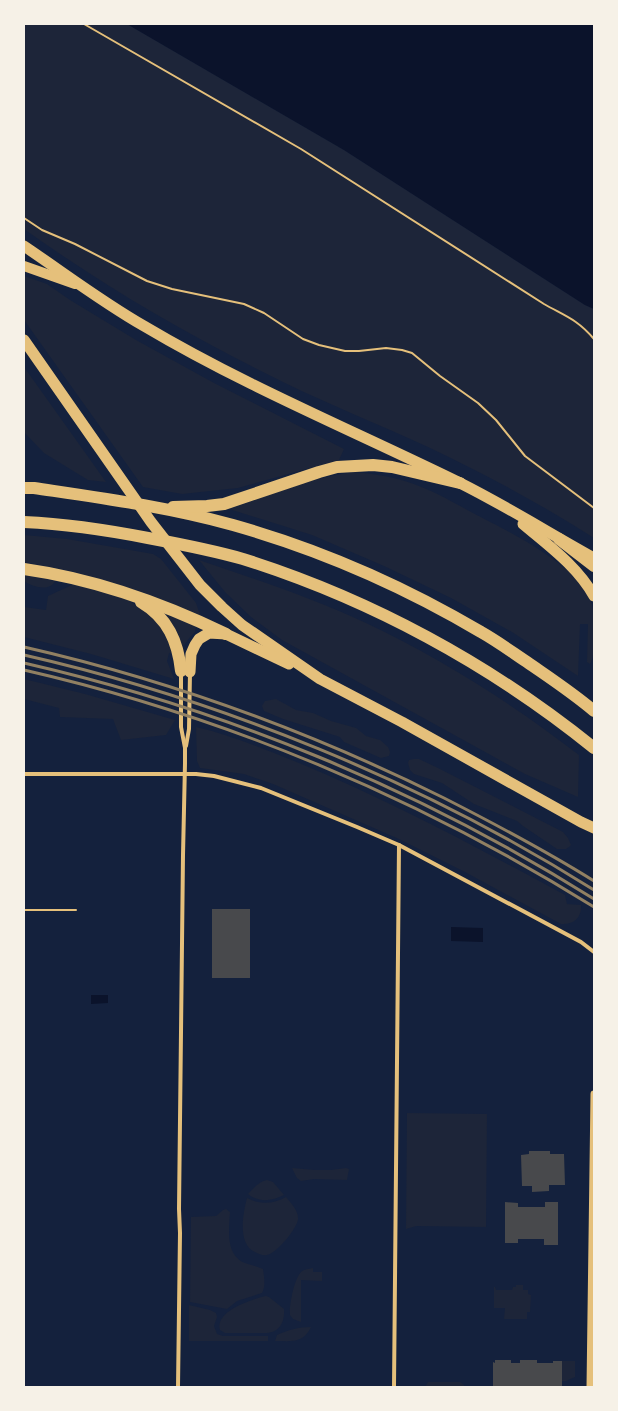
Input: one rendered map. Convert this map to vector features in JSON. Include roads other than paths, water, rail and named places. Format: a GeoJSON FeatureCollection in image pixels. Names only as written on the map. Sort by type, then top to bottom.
{"type":"FeatureCollection","features":[{"type":"Feature","properties":{"kind":"highway"},"geometry":{"type":"LineString","coordinates":[[24,246],[84,288],[143,326],[274,396],[460,483],[594,558]]}},
{"type":"Feature","properties":{"kind":"highway"},"geometry":{"type":"LineString","coordinates":[[24,340],[151,522],[200,585],[242,625],[320,678]]}},
{"type":"Feature","properties":{"kind":"highway"},"geometry":{"type":"LineString","coordinates":[[155,507],[207,506],[224,504],[319,472],[337,467],[356,465],[392,466],[460,483]]}},
{"type":"Feature","properties":{"kind":"highway"},"geometry":{"type":"LineString","coordinates":[[24,488],[34,488],[155,507],[233,525],[288,542],[388,584],[436,607],[482,632],[573,694],[594,711]]}},
{"type":"Feature","properties":{"kind":"highway"},"geometry":{"type":"LineString","coordinates":[[503,506],[575,568],[594,596]]}},
{"type":"Feature","properties":{"kind":"highway"},"geometry":{"type":"LineString","coordinates":[[24,522],[118,532],[190,546],[242,559],[331,591],[380,612],[472,662],[565,724],[594,748]]}},
{"type":"Feature","properties":{"kind":"highway"},"geometry":{"type":"LineString","coordinates":[[559,539],[594,566]]}},
{"type":"Feature","properties":{"kind":"highway"},"geometry":{"type":"LineString","coordinates":[[24,569],[47,572],[87,581],[126,593],[163,606],[226,634],[320,678],[594,828]]}},
{"type":"Feature","properties":{"kind":"highway"},"geometry":{"type":"LineString","coordinates":[[126,593],[145,604],[156,613],[166,626],[174,639],[185,672]]}},
{"type":"Feature","properties":{"kind":"highway"},"geometry":{"type":"LineString","coordinates":[[185,672],[191,654],[199,640],[209,634],[226,634]]}},
{"type":"Feature","properties":{"kind":"main road"},"geometry":{"type":"LineString","coordinates":[[24,266],[84,288]]}},
{"type":"Feature","properties":{"kind":"street"},"geometry":{"type":"LineString","coordinates":[[178,1387],[185,774],[185,748],[181,727],[185,672]]}},
{"type":"Feature","properties":{"kind":"street"},"geometry":{"type":"LineString","coordinates":[[185,672],[189,729],[185,748]]}},
{"type":"Feature","properties":{"kind":"street"},"geometry":{"type":"LineString","coordinates":[[24,774],[185,774],[214,776],[261,788],[399,845],[581,942],[594,952]]}},
{"type":"Feature","properties":{"kind":"street"},"geometry":{"type":"LineString","coordinates":[[394,1387],[399,845]]}},
{"type":"Feature","properties":{"kind":"street"},"geometry":{"type":"LineString","coordinates":[[590,1387],[594,1094]]}},
{"type":"Feature","properties":{"kind":"railway"},"geometry":{"type":"LineString","coordinates":[[24,647],[78,660],[186,692],[238,710],[343,751],[444,798],[520,838],[594,881]]}},
{"type":"Feature","properties":{"kind":"railway"},"geometry":{"type":"LineString","coordinates":[[24,655],[98,674],[172,696],[246,721],[319,749],[390,780],[460,814],[528,851],[594,890]]}},
{"type":"Feature","properties":{"kind":"railway"},"geometry":{"type":"LineString","coordinates":[[24,663],[99,682],[173,704],[247,729],[319,757],[390,788],[459,822],[528,859],[594,899]]}},
{"type":"Feature","properties":{"kind":"railway"},"geometry":{"type":"LineString","coordinates":[[24,670],[99,689],[173,711],[247,736],[319,765],[390,796],[459,830],[528,867],[594,907]]}}]}
